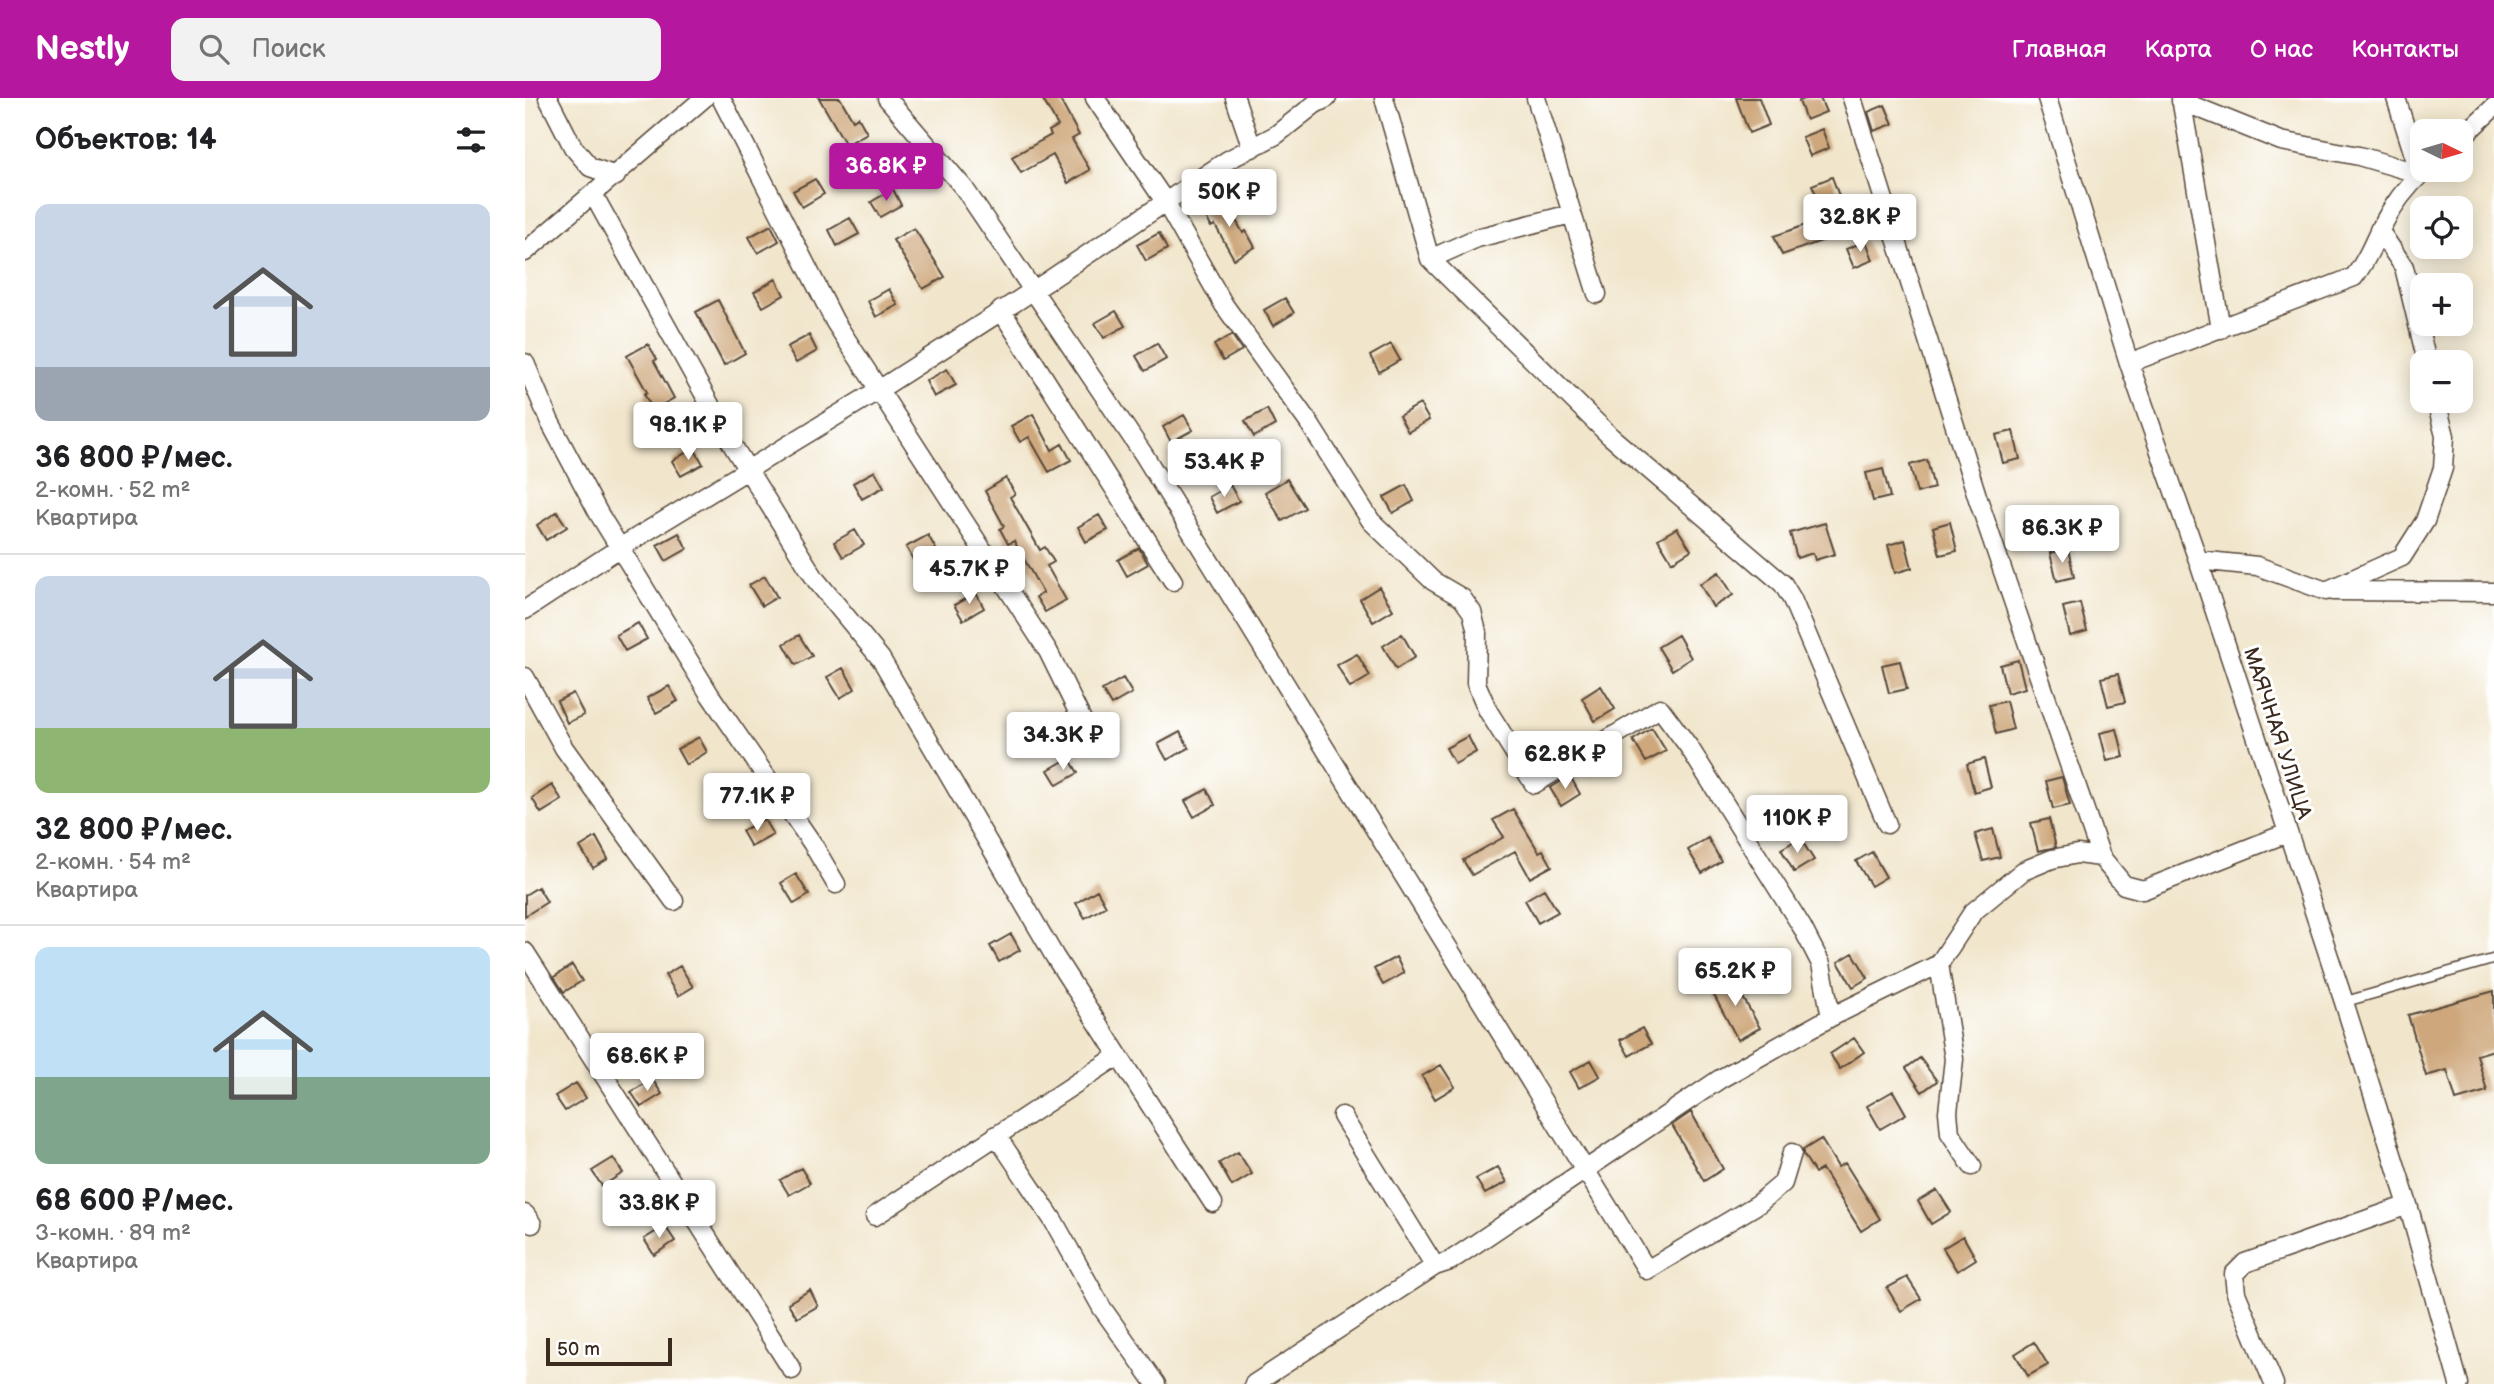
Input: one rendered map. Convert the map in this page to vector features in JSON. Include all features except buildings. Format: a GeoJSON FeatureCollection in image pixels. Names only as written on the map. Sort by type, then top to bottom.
{"type":"FeatureCollection","features":[{"type":"Feature","properties":{"kind":"street"},"geometry":{"type":"LineString","coordinates":[[548,98],[573,147],[590,167],[616,176]]}},
{"type":"Feature","properties":{"kind":"street"},"geometry":{"type":"LineString","coordinates":[[525,252],[704,98]]}},
{"type":"Feature","properties":{"kind":"street"},"geometry":{"type":"LineString","coordinates":[[721,98],[835,322],[877,391],[1048,651],[1086,728]]}},
{"type":"Feature","properties":{"kind":"street"},"geometry":{"type":"LineString","coordinates":[[887,98],[964,188],[1144,455],[1647,1270],[1758,1204],[1783,1183],[1792,1153]]}},
{"type":"Feature","properties":{"kind":"street"},"geometry":{"type":"LineString","coordinates":[[1095,98],[1166,203],[1224,305],[1309,422],[1371,521],[1433,580],[1462,598],[1472,612],[1477,632],[1476,683],[1488,711],[1534,784],[1660,708],[1689,747],[1802,927],[1821,964],[1831,1017]]}},
{"type":"Feature","properties":{"kind":"street"},"geometry":{"type":"LineString","coordinates":[[1235,98],[1252,148]]}},
{"type":"Feature","properties":{"kind":"street"},"geometry":{"type":"LineString","coordinates":[[525,610],[621,547],[877,391],[1228,160],[1276,135],[1315,104],[1327,98]]}},
{"type":"Feature","properties":{"kind":"street"},"geometry":{"type":"LineString","coordinates":[[1384,98],[1430,259],[1611,436],[1783,584],[1792,599],[1887,824]]}},
{"type":"Feature","properties":{"kind":"street"},"geometry":{"type":"LineString","coordinates":[[1536,98],[1597,294]]}},
{"type":"Feature","properties":{"kind":"street"},"geometry":{"type":"LineString","coordinates":[[1851,98],[1977,496],[2101,856],[2124,886],[2143,890],[2166,884],[2287,833]]}},
{"type":"Feature","properties":{"kind":"street","name":"МАЯЧНАЯ УЛИЦА"},"geometry":{"type":"LineString","coordinates":[[2047,98],[2129,363],[2198,559],[2344,1003],[2408,1205],[2459,1384]]}},
{"type":"Feature","properties":{"kind":"street"},"geometry":{"type":"LineString","coordinates":[[2396,98],[2410,136]]}},
{"type":"Feature","properties":{"kind":"street"},"geometry":{"type":"LineString","coordinates":[[2181,99],[2221,329]]}},
{"type":"Feature","properties":{"kind":"street"},"geometry":{"type":"LineString","coordinates":[[2181,99],[2281,141],[2410,169]]}},
{"type":"Feature","properties":{"kind":"street"},"geometry":{"type":"LineString","coordinates":[[2473,127],[2494,107]]}},
{"type":"Feature","properties":{"kind":"street"},"geometry":{"type":"LineString","coordinates":[[2129,363],[2354,277],[2370,257],[2379,230],[2396,201],[2414,182]]}},
{"type":"Feature","properties":{"kind":"street"},"geometry":{"type":"LineString","coordinates":[[593,194],[733,446],[816,580],[881,659],[1116,1057],[1213,1203]]}},
{"type":"Feature","properties":{"kind":"street"},"geometry":{"type":"LineString","coordinates":[[1430,259],[1477,238],[1571,214]]}},
{"type":"Feature","properties":{"kind":"street"},"geometry":{"type":"LineString","coordinates":[[2379,230],[2404,267],[2424,350]]}},
{"type":"Feature","properties":{"kind":"street"},"geometry":{"type":"LineString","coordinates":[[1001,310],[1173,581]]}},
{"type":"Feature","properties":{"kind":"street"},"geometry":{"type":"LineString","coordinates":[[525,363],[550,422],[599,514],[710,695],[812,843],[836,884]]}},
{"type":"Feature","properties":{"kind":"street"},"geometry":{"type":"LineString","coordinates":[[2326,591],[2402,557],[2425,521],[2442,468],[2445,436],[2440,413]]}},
{"type":"Feature","properties":{"kind":"street"},"geometry":{"type":"LineString","coordinates":[[2198,559],[2257,566],[2326,591],[2494,592]]}},
{"type":"Feature","properties":{"kind":"street"},"geometry":{"type":"LineString","coordinates":[[525,677],[564,748],[674,901]]}},
{"type":"Feature","properties":{"kind":"street"},"geometry":{"type":"LineString","coordinates":[[1254,1384],[1434,1266],[1450,1261],[1720,1079],[1831,1017],[1940,964],[1973,912],[2022,871],[2052,859],[2077,854],[2101,856]]}},
{"type":"Feature","properties":{"kind":"street"},"geometry":{"type":"LineString","coordinates":[[525,952],[792,1370]]}},
{"type":"Feature","properties":{"kind":"street"},"geometry":{"type":"LineString","coordinates":[[1940,964],[1954,1059],[1948,1112],[1950,1133],[1972,1166]]}},
{"type":"Feature","properties":{"kind":"street"},"geometry":{"type":"LineString","coordinates":[[875,1216],[1116,1057]]}},
{"type":"Feature","properties":{"kind":"street"},"geometry":{"type":"LineString","coordinates":[[1342,1116],[1434,1266]]}},
{"type":"Feature","properties":{"kind":"street"},"geometry":{"type":"LineString","coordinates":[[996,1135],[1053,1220],[1102,1308],[1156,1384]]}},
{"type":"Feature","properties":{"kind":"street"},"geometry":{"type":"LineString","coordinates":[[2274,1384],[2236,1293],[2234,1274],[2245,1263],[2408,1205]]}},
{"type":"Feature","properties":{"kind":"lane"},"geometry":{"type":"LineString","coordinates":[[2344,1003],[2494,959]]}}]}
